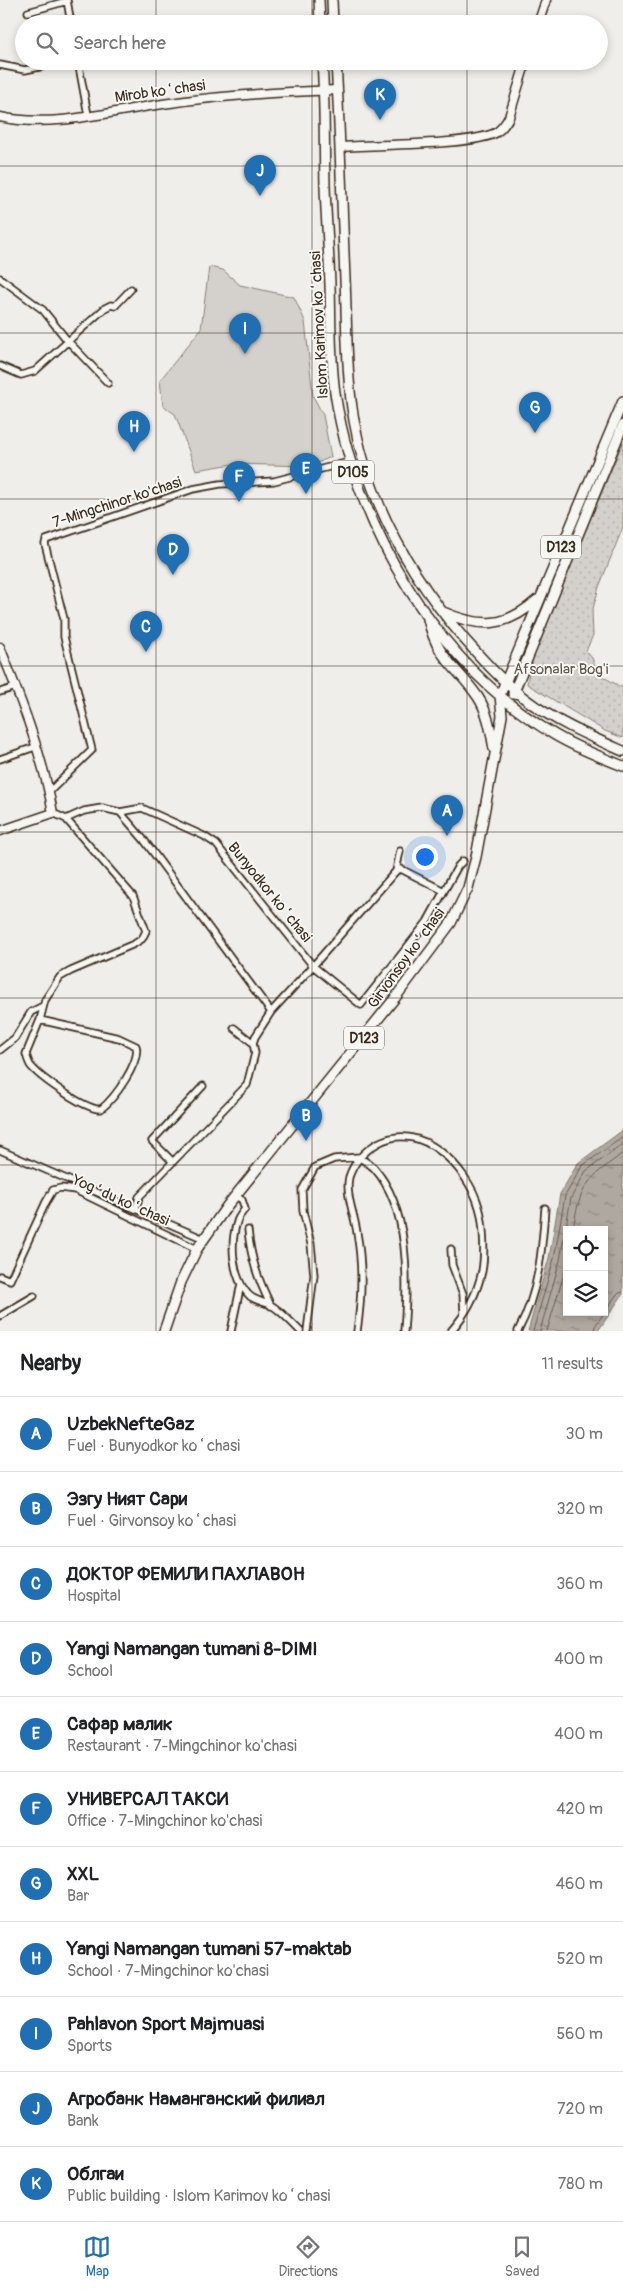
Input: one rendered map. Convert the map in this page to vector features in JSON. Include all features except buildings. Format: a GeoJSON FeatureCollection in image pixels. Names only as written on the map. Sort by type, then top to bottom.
{"type":"FeatureCollection","features":[{"type":"Feature","properties":{"kind":"main road"},"geometry":{"type":"LineString","coordinates":[[319,0],[320,15]]}},
{"type":"Feature","properties":{"kind":"main road"},"geometry":{"type":"LineString","coordinates":[[332,0],[333,15]]}},
{"type":"Feature","properties":{"kind":"main road","name":"Islom Karimov koʻchasi"},"geometry":{"type":"LineString","coordinates":[[323,70],[335,390],[349,462],[377,532],[427,616],[455,650],[500,695],[556,735],[623,766]]}},
{"type":"Feature","properties":{"kind":"main road","name":"Islom Karimov koʻchasi"},"geometry":{"type":"LineString","coordinates":[[336,70],[348,374],[355,426],[366,469],[384,518],[405,558],[440,610],[505,682],[559,720],[623,751]]}},
{"type":"Feature","properties":{"kind":"main road"},"geometry":{"type":"LineString","coordinates":[[330,282],[345,281]]}},
{"type":"Feature","properties":{"kind":"main road","name":"Girvonsoy koʻchasi"},"geometry":{"type":"LineString","coordinates":[[164,1331],[181,1282],[204,1239],[236,1196],[395,998],[451,923],[470,880],[502,716],[500,695],[623,400]]}},
{"type":"Feature","properties":{"kind":"main road","name":"D123"},"geometry":{"type":"LineString","coordinates":[[510,703],[619,439],[623,425]]}},
{"type":"Feature","properties":{"kind":"main road"},"geometry":{"type":"LineString","coordinates":[[440,610],[470,621],[491,624],[515,616],[539,599]]}},
{"type":"Feature","properties":{"kind":"main road"},"geometry":{"type":"LineString","coordinates":[[427,616],[433,639],[438,649],[478,697],[486,713],[495,755]]}},
{"type":"Feature","properties":{"kind":"main road","name":"Girvonsoy koʻchasi"},"geometry":{"type":"LineString","coordinates":[[502,716],[510,703]]}},
{"type":"Feature","properties":{"kind":"street"},"geometry":{"type":"LineString","coordinates":[[541,15],[546,0]]}},
{"type":"Feature","properties":{"kind":"street"},"geometry":{"type":"LineString","coordinates":[[28,12],[67,1],[69,15]]}},
{"type":"Feature","properties":{"kind":"street"},"geometry":{"type":"LineString","coordinates":[[0,65],[15,68]]}},
{"type":"Feature","properties":{"kind":"street"},"geometry":{"type":"LineString","coordinates":[[80,70],[88,115]]}},
{"type":"Feature","properties":{"kind":"street"},"geometry":{"type":"LineString","coordinates":[[340,147],[485,137],[505,125],[523,70]]}},
{"type":"Feature","properties":{"kind":"street","name":"Mirob koʻchasi"},"geometry":{"type":"LineString","coordinates":[[0,117],[40,122],[248,94],[337,90]]}},
{"type":"Feature","properties":{"kind":"street"},"geometry":{"type":"LineString","coordinates":[[0,278],[43,310],[67,340],[108,383]]}},
{"type":"Feature","properties":{"kind":"street"},"geometry":{"type":"LineString","coordinates":[[0,366],[21,375],[28,374],[42,367],[67,340],[72,339],[105,308],[111,305],[115,306],[131,289]]}},
{"type":"Feature","properties":{"kind":"street","name":"7-Mingchinor ko'chasi"},"geometry":{"type":"LineString","coordinates":[[50,792],[92,750],[64,637],[64,619],[45,544],[46,540],[193,489],[220,484],[274,481],[349,462]]}},
{"type":"Feature","properties":{"kind":"street"},"geometry":{"type":"LineString","coordinates":[[0,647],[16,687],[50,792],[53,813]]}},
{"type":"Feature","properties":{"kind":"street"},"geometry":{"type":"LineString","coordinates":[[0,692],[16,687]]}},
{"type":"Feature","properties":{"kind":"street"},"geometry":{"type":"LineString","coordinates":[[0,759],[35,747]]}},
{"type":"Feature","properties":{"kind":"street","name":"Bunyodkor koʻchasi"},"geometry":{"type":"LineString","coordinates":[[66,818],[84,811],[102,808],[120,812],[142,808],[204,836],[216,844],[313,966],[361,1005],[427,922],[458,866],[463,861]]}},
{"type":"Feature","properties":{"kind":"street"},"geometry":{"type":"LineString","coordinates":[[120,812],[150,848],[271,1012]]}},
{"type":"Feature","properties":{"kind":"street"},"geometry":{"type":"LineString","coordinates":[[0,831],[53,813],[66,818],[133,896],[146,931],[142,939],[134,944],[60,977],[43,1006],[40,1020],[26,1054],[28,1063],[36,1071],[88,1107],[101,1109],[109,1103],[135,1063],[138,1052],[136,1046],[119,1038],[40,1020]]}},
{"type":"Feature","properties":{"kind":"street"},"geometry":{"type":"LineString","coordinates":[[400,851],[396,870],[401,868],[444,891]]}},
{"type":"Feature","properties":{"kind":"street","name":"Bunyodkor koʻchasi"},"geometry":{"type":"LineString","coordinates":[[136,1209],[139,1197],[247,1086],[255,1052],[254,1037],[271,1012],[396,870]]}},
{"type":"Feature","properties":{"kind":"street"},"geometry":{"type":"LineString","coordinates":[[0,1050],[15,1038],[31,1012],[43,1006]]}},
{"type":"Feature","properties":{"kind":"street"},"geometry":{"type":"LineString","coordinates":[[234,1028],[253,1043]]}},
{"type":"Feature","properties":{"kind":"street"},"geometry":{"type":"LineString","coordinates":[[172,1161],[152,1141],[203,1086]]}},
{"type":"Feature","properties":{"kind":"street"},"geometry":{"type":"LineString","coordinates":[[357,1331],[361,1302],[361,1268],[349,1178],[359,1157],[378,1142],[399,1137],[419,1139],[441,1150],[458,1170],[474,1195],[480,1209],[483,1247],[482,1270],[476,1293],[451,1331]]}},
{"type":"Feature","properties":{"kind":"street","name":"Yogʻdu koʻchasi"},"geometry":{"type":"LineString","coordinates":[[0,1150],[204,1239]]}},
{"type":"Feature","properties":{"kind":"street"},"geometry":{"type":"LineString","coordinates":[[307,1331],[314,1275],[311,1244],[303,1211],[302,1190],[315,1167],[334,1159],[359,1157],[374,1168],[388,1188],[401,1228],[407,1263],[404,1331]]}},
{"type":"Feature","properties":{"kind":"street","name":"Yogʻdu koʻchasi"},"geometry":{"type":"LineString","coordinates":[[0,1276],[10,1280],[46,1202],[53,1190],[61,1188],[74,1190],[197,1249]]}},
{"type":"Feature","properties":{"kind":"street"},"geometry":{"type":"LineString","coordinates":[[236,1196],[242,1200],[245,1209],[237,1220],[234,1243],[234,1264],[242,1284],[247,1294],[272,1306],[300,1331]]}},
{"type":"Feature","properties":{"kind":"street"},"geometry":{"type":"LineString","coordinates":[[518,1331],[525,1318],[534,1292],[541,1263],[545,1208]]}},
{"type":"Feature","properties":{"kind":"street"},"geometry":{"type":"LineString","coordinates":[[248,1230],[250,1256],[259,1281],[272,1306]]}},
{"type":"Feature","properties":{"kind":"street"},"geometry":{"type":"LineString","coordinates":[[451,1249],[452,1265],[463,1294],[464,1313]]}},
{"type":"Feature","properties":{"kind":"street"},"geometry":{"type":"LineString","coordinates":[[231,1331],[242,1284]]}},
{"type":"Feature","properties":{"kind":"street"},"geometry":{"type":"LineString","coordinates":[[0,1316],[34,1296]]}},
{"type":"Feature","properties":{"kind":"green space"},"geometry":{"type":"Polygon","coordinates":[[[209,267],[223,270],[240,285],[294,297],[305,321],[313,396],[323,415],[331,457],[310,466],[233,464],[196,470],[175,414],[163,406],[160,380],[201,329],[209,267]]]}},
{"type":"Feature","properties":{"kind":"green space","name":"Afsonalar Bog'i"},"geometry":{"type":"Polygon","coordinates":[[[623,442],[623,527],[599,587],[592,612],[593,635],[586,651],[592,658],[598,674],[623,688],[623,738],[605,731],[527,684],[531,660],[623,442]]]}},
{"type":"Feature","properties":{"kind":"water"},"geometry":{"type":"Polygon","coordinates":[[[623,1130],[623,1294],[598,1331],[528,1331],[549,1258],[560,1194],[578,1163],[623,1130]]]}},
{"type":"Feature","properties":{"kind":"place","name":"Облгаи"},"geometry":{"type":"Point","coordinates":[380,120]}},
{"type":"Feature","properties":{"kind":"place","name":"Агробанк Наманганский филиал"},"geometry":{"type":"Point","coordinates":[260,196]}},
{"type":"Feature","properties":{"kind":"place","name":"Pahlavon Sport Majmuasi"},"geometry":{"type":"Point","coordinates":[245,354]}},
{"type":"Feature","properties":{"kind":"place","name":"XXL"},"geometry":{"type":"Point","coordinates":[535,433]}},
{"type":"Feature","properties":{"kind":"place","name":"Yangi Namangan tumani 57-maktab"},"geometry":{"type":"Point","coordinates":[134,452]}},
{"type":"Feature","properties":{"kind":"place","name":"Сафар малик"},"geometry":{"type":"Point","coordinates":[306,494]}},
{"type":"Feature","properties":{"kind":"place","name":"УНИВЕРСАЛ ТАКСИ"},"geometry":{"type":"Point","coordinates":[239,502]}},
{"type":"Feature","properties":{"kind":"place","name":"Yangi Namangan tumani 8-DIMI"},"geometry":{"type":"Point","coordinates":[173,575]}},
{"type":"Feature","properties":{"kind":"place","name":"ДОКТОР ФЕМИЛИ ПАХЛАВОН"},"geometry":{"type":"Point","coordinates":[146,652]}},
{"type":"Feature","properties":{"kind":"place","name":"UzbekNefteGaz"},"geometry":{"type":"Point","coordinates":[447,836]}},
{"type":"Feature","properties":{"kind":"place","name":"Эзгу Ният Сари"},"geometry":{"type":"Point","coordinates":[306,1141]}}]}
